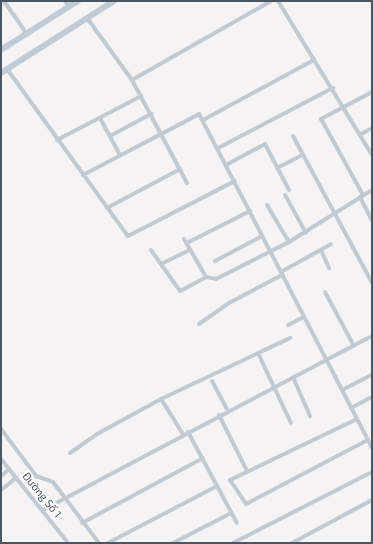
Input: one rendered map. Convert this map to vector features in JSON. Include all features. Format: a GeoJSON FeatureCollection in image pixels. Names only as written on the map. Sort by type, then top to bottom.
{"type":"FeatureCollection","features":[{"type":"Feature","properties":{"kind":"main road"},"geometry":{"type":"LineString","coordinates":[[1,50],[78,1]]}},
{"type":"Feature","properties":{"kind":"main road"},"geometry":{"type":"LineString","coordinates":[[1,73],[114,1]]}},
{"type":"Feature","properties":{"kind":"street"},"geometry":{"type":"LineString","coordinates":[[4,1],[27,34]]}},
{"type":"Feature","properties":{"kind":"street"},"geometry":{"type":"LineString","coordinates":[[65,1],[69,7]]}},
{"type":"Feature","properties":{"kind":"street"},"geometry":{"type":"LineString","coordinates":[[132,80],[271,1]]}},
{"type":"Feature","properties":{"kind":"street"},"geometry":{"type":"LineString","coordinates":[[278,1],[343,104],[372,155]]}},
{"type":"Feature","properties":{"kind":"street"},"geometry":{"type":"LineString","coordinates":[[87,18],[132,80],[187,182]]}},
{"type":"Feature","properties":{"kind":"street"},"geometry":{"type":"LineString","coordinates":[[203,120],[314,60]]}},
{"type":"Feature","properties":{"kind":"street"},"geometry":{"type":"LineString","coordinates":[[7,69],[57,140],[129,236],[234,181]]}},
{"type":"Feature","properties":{"kind":"street"},"geometry":{"type":"LineString","coordinates":[[218,148],[333,88]]}},
{"type":"Feature","properties":{"kind":"street"},"geometry":{"type":"LineString","coordinates":[[372,92],[324,114],[321,123],[361,196],[372,221]]}},
{"type":"Feature","properties":{"kind":"street"},"geometry":{"type":"LineString","coordinates":[[57,140],[141,96]]}},
{"type":"Feature","properties":{"kind":"street"},"geometry":{"type":"LineString","coordinates":[[110,136],[151,114]]}},
{"type":"Feature","properties":{"kind":"street"},"geometry":{"type":"LineString","coordinates":[[83,175],[196,114],[203,120],[372,448]]}},
{"type":"Feature","properties":{"kind":"street"},"geometry":{"type":"LineString","coordinates":[[100,118],[120,155]]}},
{"type":"Feature","properties":{"kind":"street"},"geometry":{"type":"LineString","coordinates":[[361,134],[372,128]]}},
{"type":"Feature","properties":{"kind":"street"},"geometry":{"type":"LineString","coordinates":[[293,136],[372,283]]}},
{"type":"Feature","properties":{"kind":"street"},"geometry":{"type":"LineString","coordinates":[[226,165],[265,144],[289,190]]}},
{"type":"Feature","properties":{"kind":"street"},"geometry":{"type":"LineString","coordinates":[[277,168],[303,155]]}},
{"type":"Feature","properties":{"kind":"street"},"geometry":{"type":"LineString","coordinates":[[107,208],[180,169]]}},
{"type":"Feature","properties":{"kind":"street"},"geometry":{"type":"LineString","coordinates":[[151,250],[180,291],[206,277],[216,279],[271,252],[306,233],[334,212],[372,190]]}},
{"type":"Feature","properties":{"kind":"street"},"geometry":{"type":"LineString","coordinates":[[285,195],[306,233]]}},
{"type":"Feature","properties":{"kind":"street"},"geometry":{"type":"LineString","coordinates":[[268,205],[289,242]]}},
{"type":"Feature","properties":{"kind":"street"},"geometry":{"type":"LineString","coordinates":[[206,277],[186,241],[250,211]]}},
{"type":"Feature","properties":{"kind":"street"},"geometry":{"type":"LineString","coordinates":[[215,261],[262,236]]}},
{"type":"Feature","properties":{"kind":"street"},"geometry":{"type":"LineString","coordinates":[[199,324],[231,302],[331,244]]}},
{"type":"Feature","properties":{"kind":"street"},"geometry":{"type":"LineString","coordinates":[[161,264],[190,250]]}},
{"type":"Feature","properties":{"kind":"street"},"geometry":{"type":"LineString","coordinates":[[320,250],[329,268]]}},
{"type":"Feature","properties":{"kind":"street"},"geometry":{"type":"LineString","coordinates":[[325,292],[354,346]]}},
{"type":"Feature","properties":{"kind":"street"},"geometry":{"type":"LineString","coordinates":[[288,325],[304,317]]}},
{"type":"Feature","properties":{"kind":"street"},"geometry":{"type":"LineString","coordinates":[[43,510],[219,415],[372,336]]}},
{"type":"Feature","properties":{"kind":"street"},"geometry":{"type":"LineString","coordinates":[[70,453],[97,434],[161,399],[290,338]]}},
{"type":"Feature","properties":{"kind":"street"},"geometry":{"type":"LineString","coordinates":[[258,353],[291,423]]}},
{"type":"Feature","properties":{"kind":"street"},"geometry":{"type":"LineString","coordinates":[[342,390],[372,375]]}},
{"type":"Feature","properties":{"kind":"street"},"geometry":{"type":"LineString","coordinates":[[293,377],[310,416]]}},
{"type":"Feature","properties":{"kind":"street"},"geometry":{"type":"LineString","coordinates":[[212,381],[228,411]]}},
{"type":"Feature","properties":{"kind":"street"},"geometry":{"type":"LineString","coordinates":[[351,408],[372,397]]}},
{"type":"Feature","properties":{"kind":"street"},"geometry":{"type":"LineString","coordinates":[[161,399],[184,434]]}},
{"type":"Feature","properties":{"kind":"street"},"geometry":{"type":"LineString","coordinates":[[219,415],[247,471]]}},
{"type":"Feature","properties":{"kind":"street"},"geometry":{"type":"LineString","coordinates":[[357,418],[230,480],[245,504],[368,439],[372,435]]}},
{"type":"Feature","properties":{"kind":"street"},"geometry":{"type":"LineString","coordinates":[[1,429],[36,476],[53,482],[82,523],[99,543]]}},
{"type":"Feature","properties":{"kind":"street"},"geometry":{"type":"LineString","coordinates":[[188,432],[237,523]]}},
{"type":"Feature","properties":{"kind":"street"},"geometry":{"type":"LineString","coordinates":[[82,523],[202,458]]}},
{"type":"Feature","properties":{"kind":"street","name":"Đường Số 1"},"geometry":{"type":"LineString","coordinates":[[1,460],[43,510],[68,543]]}},
{"type":"Feature","properties":{"kind":"street"},"geometry":{"type":"LineString","coordinates":[[1,476],[9,469]]}},
{"type":"Feature","properties":{"kind":"street"},"geometry":{"type":"LineString","coordinates":[[233,543],[372,472]]}},
{"type":"Feature","properties":{"kind":"street"},"geometry":{"type":"LineString","coordinates":[[1,490],[16,478]]}},
{"type":"Feature","properties":{"kind":"street"},"geometry":{"type":"LineString","coordinates":[[108,543],[217,486]]}},
{"type":"Feature","properties":{"kind":"street"},"geometry":{"type":"LineString","coordinates":[[292,543],[372,500]]}},
{"type":"Feature","properties":{"kind":"street"},"geometry":{"type":"LineString","coordinates":[[173,543],[231,513]]}}]}
